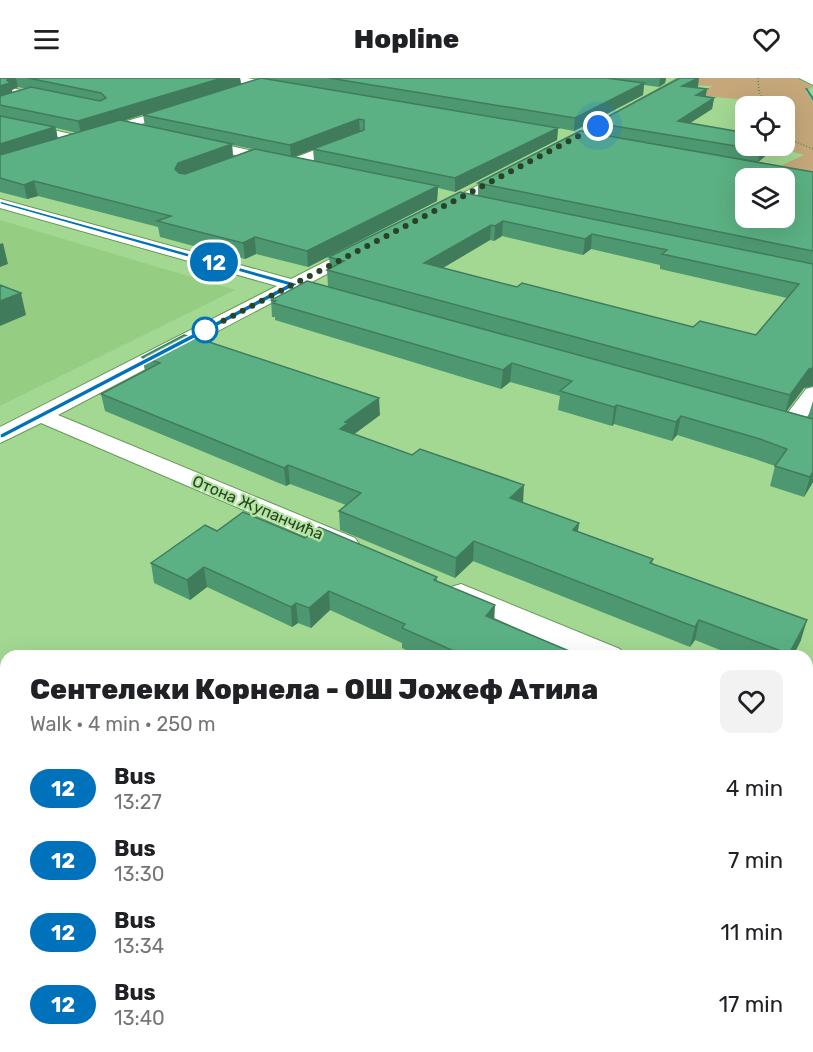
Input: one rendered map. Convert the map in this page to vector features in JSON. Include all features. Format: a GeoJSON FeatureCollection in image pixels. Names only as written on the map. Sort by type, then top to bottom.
{"type":"FeatureCollection","features":[{"type":"Feature","properties":{"kind":"street"},"geometry":{"type":"LineString","coordinates":[[229,78],[302,90]]}},
{"type":"Feature","properties":{"kind":"street"},"geometry":{"type":"LineString","coordinates":[[240,90],[279,78]]}},
{"type":"Feature","properties":{"kind":"street"},"geometry":{"type":"LineString","coordinates":[[548,153],[687,78]]}},
{"type":"Feature","properties":{"kind":"street"},"geometry":{"type":"LineString","coordinates":[[804,78],[813,82]]}},
{"type":"Feature","properties":{"kind":"street"},"geometry":{"type":"LineString","coordinates":[[0,88],[22,94]]}},
{"type":"Feature","properties":{"kind":"street"},"geometry":{"type":"LineString","coordinates":[[638,89],[660,92]]}},
{"type":"Feature","properties":{"kind":"street"},"geometry":{"type":"LineString","coordinates":[[0,96],[22,94]]}},
{"type":"Feature","properties":{"kind":"street"},"geometry":{"type":"LineString","coordinates":[[0,104],[22,94]]}},
{"type":"Feature","properties":{"kind":"street"},"geometry":{"type":"LineString","coordinates":[[60,146],[185,107]]}},
{"type":"Feature","properties":{"kind":"street"},"geometry":{"type":"LineString","coordinates":[[0,122],[80,140]]}},
{"type":"Feature","properties":{"kind":"street"},"geometry":{"type":"LineString","coordinates":[[120,127],[150,134]]}},
{"type":"Feature","properties":{"kind":"street"},"geometry":{"type":"LineString","coordinates":[[555,134],[601,142]]}},
{"type":"Feature","properties":{"kind":"street"},"geometry":{"type":"LineString","coordinates":[[291,164],[359,137]]}},
{"type":"Feature","properties":{"kind":"street"},"geometry":{"type":"LineString","coordinates":[[185,141],[313,168]]}},
{"type":"Feature","properties":{"kind":"street"},"geometry":{"type":"LineString","coordinates":[[235,163],[255,156]]}},
{"type":"Feature","properties":{"kind":"street"},"geometry":{"type":"LineString","coordinates":[[427,215],[528,163]]}},
{"type":"Feature","properties":{"kind":"street"},"geometry":{"type":"LineString","coordinates":[[436,195],[481,204]]}},
{"type":"Feature","properties":{"kind":"street"},"geometry":{"type":"LineString","coordinates":[[0,203],[348,300]]}},
{"type":"Feature","properties":{"kind":"street"},"geometry":{"type":"LineString","coordinates":[[0,436],[376,242]]}},
{"type":"Feature","properties":{"kind":"street"},"geometry":{"type":"LineString","coordinates":[[791,424],[813,393]]}},
{"type":"Feature","properties":{"kind":"street","name":"Отона Жупанчића"},"geometry":{"type":"LineString","coordinates":[[40,415],[369,554]]}},
{"type":"Feature","properties":{"kind":"street"},"geometry":{"type":"LineString","coordinates":[[768,418],[813,430]]}},
{"type":"Feature","properties":{"kind":"street"},"geometry":{"type":"LineString","coordinates":[[435,582],[595,650]]}},
{"type":"Feature","properties":{"kind":"path"},"geometry":{"type":"LineString","coordinates":[[758,78],[761,96]]}},
{"type":"Feature","properties":{"kind":"path"},"geometry":{"type":"LineString","coordinates":[[795,142],[813,149]]}},
{"type":"Feature","properties":{"kind":"shaded area"},"geometry":{"type":"Polygon","coordinates":[[[698,78],[796,78],[813,87],[806,91],[813,102],[813,174],[795,171],[795,168],[776,168],[804,155],[795,152],[795,96],[735,96],[735,99],[693,95],[713,86],[686,85],[698,78]]]}},
{"type":"Feature","properties":{"kind":"shaded area"},"geometry":{"type":"Polygon","coordinates":[[[0,220],[235,290],[0,406],[0,220]]]}},
{"type":"Feature","properties":{"kind":"building"},"geometry":{"type":"Polygon","coordinates":[[[0,78],[10,78],[7,80],[10,83],[0,86],[0,78]]]}},
{"type":"Feature","properties":{"kind":"building"},"geometry":{"type":"Polygon","coordinates":[[[28,78],[222,78],[78,121],[0,105],[0,96],[31,87],[100,101],[106,98],[101,93],[28,78]]]}},
{"type":"Feature","properties":{"kind":"building"},"geometry":{"type":"Polygon","coordinates":[[[261,78],[558,128],[455,178],[313,149],[364,130],[364,120],[359,119],[290,145],[143,115],[261,78]]]}},
{"type":"Feature","properties":{"kind":"building"},"geometry":{"type":"Polygon","coordinates":[[[329,78],[606,78],[644,83],[575,118],[329,78]]]}},
{"type":"Feature","properties":{"kind":"building"},"geometry":{"type":"Polygon","coordinates":[[[680,78],[698,78],[682,86],[707,89],[696,95],[714,98],[678,121],[735,131],[735,146],[596,123],[680,78]]]}},
{"type":"Feature","properties":{"kind":"building"},"geometry":{"type":"Polygon","coordinates":[[[0,116],[55,127],[0,144],[0,116]]]}},
{"type":"Feature","properties":{"kind":"building"},"geometry":{"type":"Polygon","coordinates":[[[120,120],[232,144],[178,163],[175,169],[179,173],[185,174],[255,149],[438,186],[307,251],[255,237],[243,243],[157,221],[171,216],[34,181],[24,185],[0,178],[0,155],[120,120]]]}},
{"type":"Feature","properties":{"kind":"building"},"geometry":{"type":"Polygon","coordinates":[[[580,131],[790,168],[735,168],[735,228],[795,228],[795,169],[813,172],[813,251],[478,183],[580,131]]]}},
{"type":"Feature","properties":{"kind":"building"},"geometry":{"type":"Polygon","coordinates":[[[460,192],[813,264],[813,368],[809,369],[790,395],[327,270],[344,261],[329,257],[460,192]],[[503,221],[495,226],[491,225],[424,263],[517,287],[522,283],[693,327],[700,321],[756,335],[799,284],[662,254],[667,250],[592,234],[585,239],[503,221]]]}},
{"type":"Feature","properties":{"kind":"building"},"geometry":{"type":"Polygon","coordinates":[[[307,281],[813,419],[813,472],[810,477],[775,466],[787,449],[760,439],[681,416],[676,422],[617,405],[614,407],[560,391],[572,381],[512,363],[503,370],[273,303],[276,301],[271,300],[307,281]]]}},
{"type":"Feature","properties":{"kind":"building"},"geometry":{"type":"Polygon","coordinates":[[[0,285],[21,293],[0,301],[0,285]]]}},
{"type":"Feature","properties":{"kind":"building"},"geometry":{"type":"Polygon","coordinates":[[[184,335],[379,398],[345,422],[348,423],[340,429],[412,455],[420,449],[524,485],[510,498],[579,523],[573,530],[653,559],[650,563],[807,620],[791,650],[778,650],[699,620],[695,627],[474,541],[456,558],[339,511],[361,493],[288,465],[284,468],[101,394],[160,363],[142,357],[184,335]]]}},
{"type":"Feature","properties":{"kind":"building"},"geometry":{"type":"Polygon","coordinates":[[[243,512],[305,538],[319,527],[437,577],[434,580],[495,605],[486,616],[567,650],[452,650],[402,628],[405,624],[329,591],[309,608],[296,603],[291,607],[204,567],[187,580],[151,563],[205,525],[217,531],[243,512]]]}},
{"type":"Feature","properties":{"kind":"waterway"},"geometry":{"type":"LineString","coordinates":[[806,89],[813,100]]}},
{"type":"Feature","properties":{"kind":"bus line","name":"12"},"geometry":{"type":"LineString","coordinates":[[0,203],[293,285],[0,436]]}},
{"type":"Feature","properties":{"kind":"route"},"geometry":{"type":"LineString","coordinates":[[205,330],[200,333],[598,126]]}}]}
